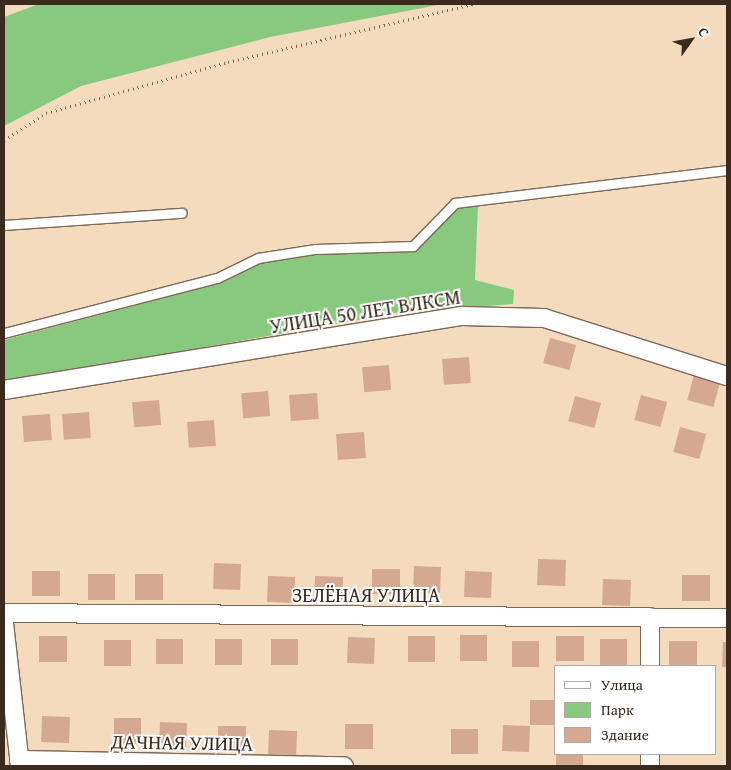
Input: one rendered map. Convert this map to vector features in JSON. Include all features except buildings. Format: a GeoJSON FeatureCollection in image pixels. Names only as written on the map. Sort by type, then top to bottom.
{"type":"FeatureCollection","features":[{"type":"Feature","properties":{"kind":"street","name":"УЛИЦА 50 ЛЕТ ВЛКСМ"},"geometry":{"type":"LineString","coordinates":[[4,390],[462,316],[544,318],[727,376]]}},
{"type":"Feature","properties":{"kind":"street","name":"ЗЕЛЁНАЯ УЛИЦА"},"geometry":{"type":"LineString","coordinates":[[4,613],[727,618]]}},
{"type":"Feature","properties":{"kind":"street"},"geometry":{"type":"LineString","coordinates":[[650,616],[650,665]]}},
{"type":"Feature","properties":{"kind":"street"},"geometry":{"type":"LineString","coordinates":[[4,623],[20,763]]}},
{"type":"Feature","properties":{"kind":"street","name":"ДАЧНАЯ УЛИЦА"},"geometry":{"type":"LineString","coordinates":[[20,763],[344,766]]}},
{"type":"Feature","properties":{"kind":"lane"},"geometry":{"type":"LineString","coordinates":[[4,333],[217,278],[258,258],[315,249],[413,246],[455,203],[727,170]]}},
{"type":"Feature","properties":{"kind":"lane"},"geometry":{"type":"LineString","coordinates":[[4,224],[182,213]]}},
{"type":"Feature","properties":{"kind":"path"},"geometry":{"type":"LineString","coordinates":[[4,140],[46,113],[228,62],[474,4]]}},
{"type":"Feature","properties":{"kind":"green space"},"geometry":{"type":"Polygon","coordinates":[[[39,4],[443,4],[270,37],[81,86],[4,126],[4,17],[39,4]]]}},
{"type":"Feature","properties":{"kind":"green space"},"geometry":{"type":"Polygon","coordinates":[[[478,203],[475,280],[514,290],[513,304],[402,312],[4,383],[4,340],[217,284],[258,264],[300,255],[418,250],[453,208],[478,203]]]}}]}
